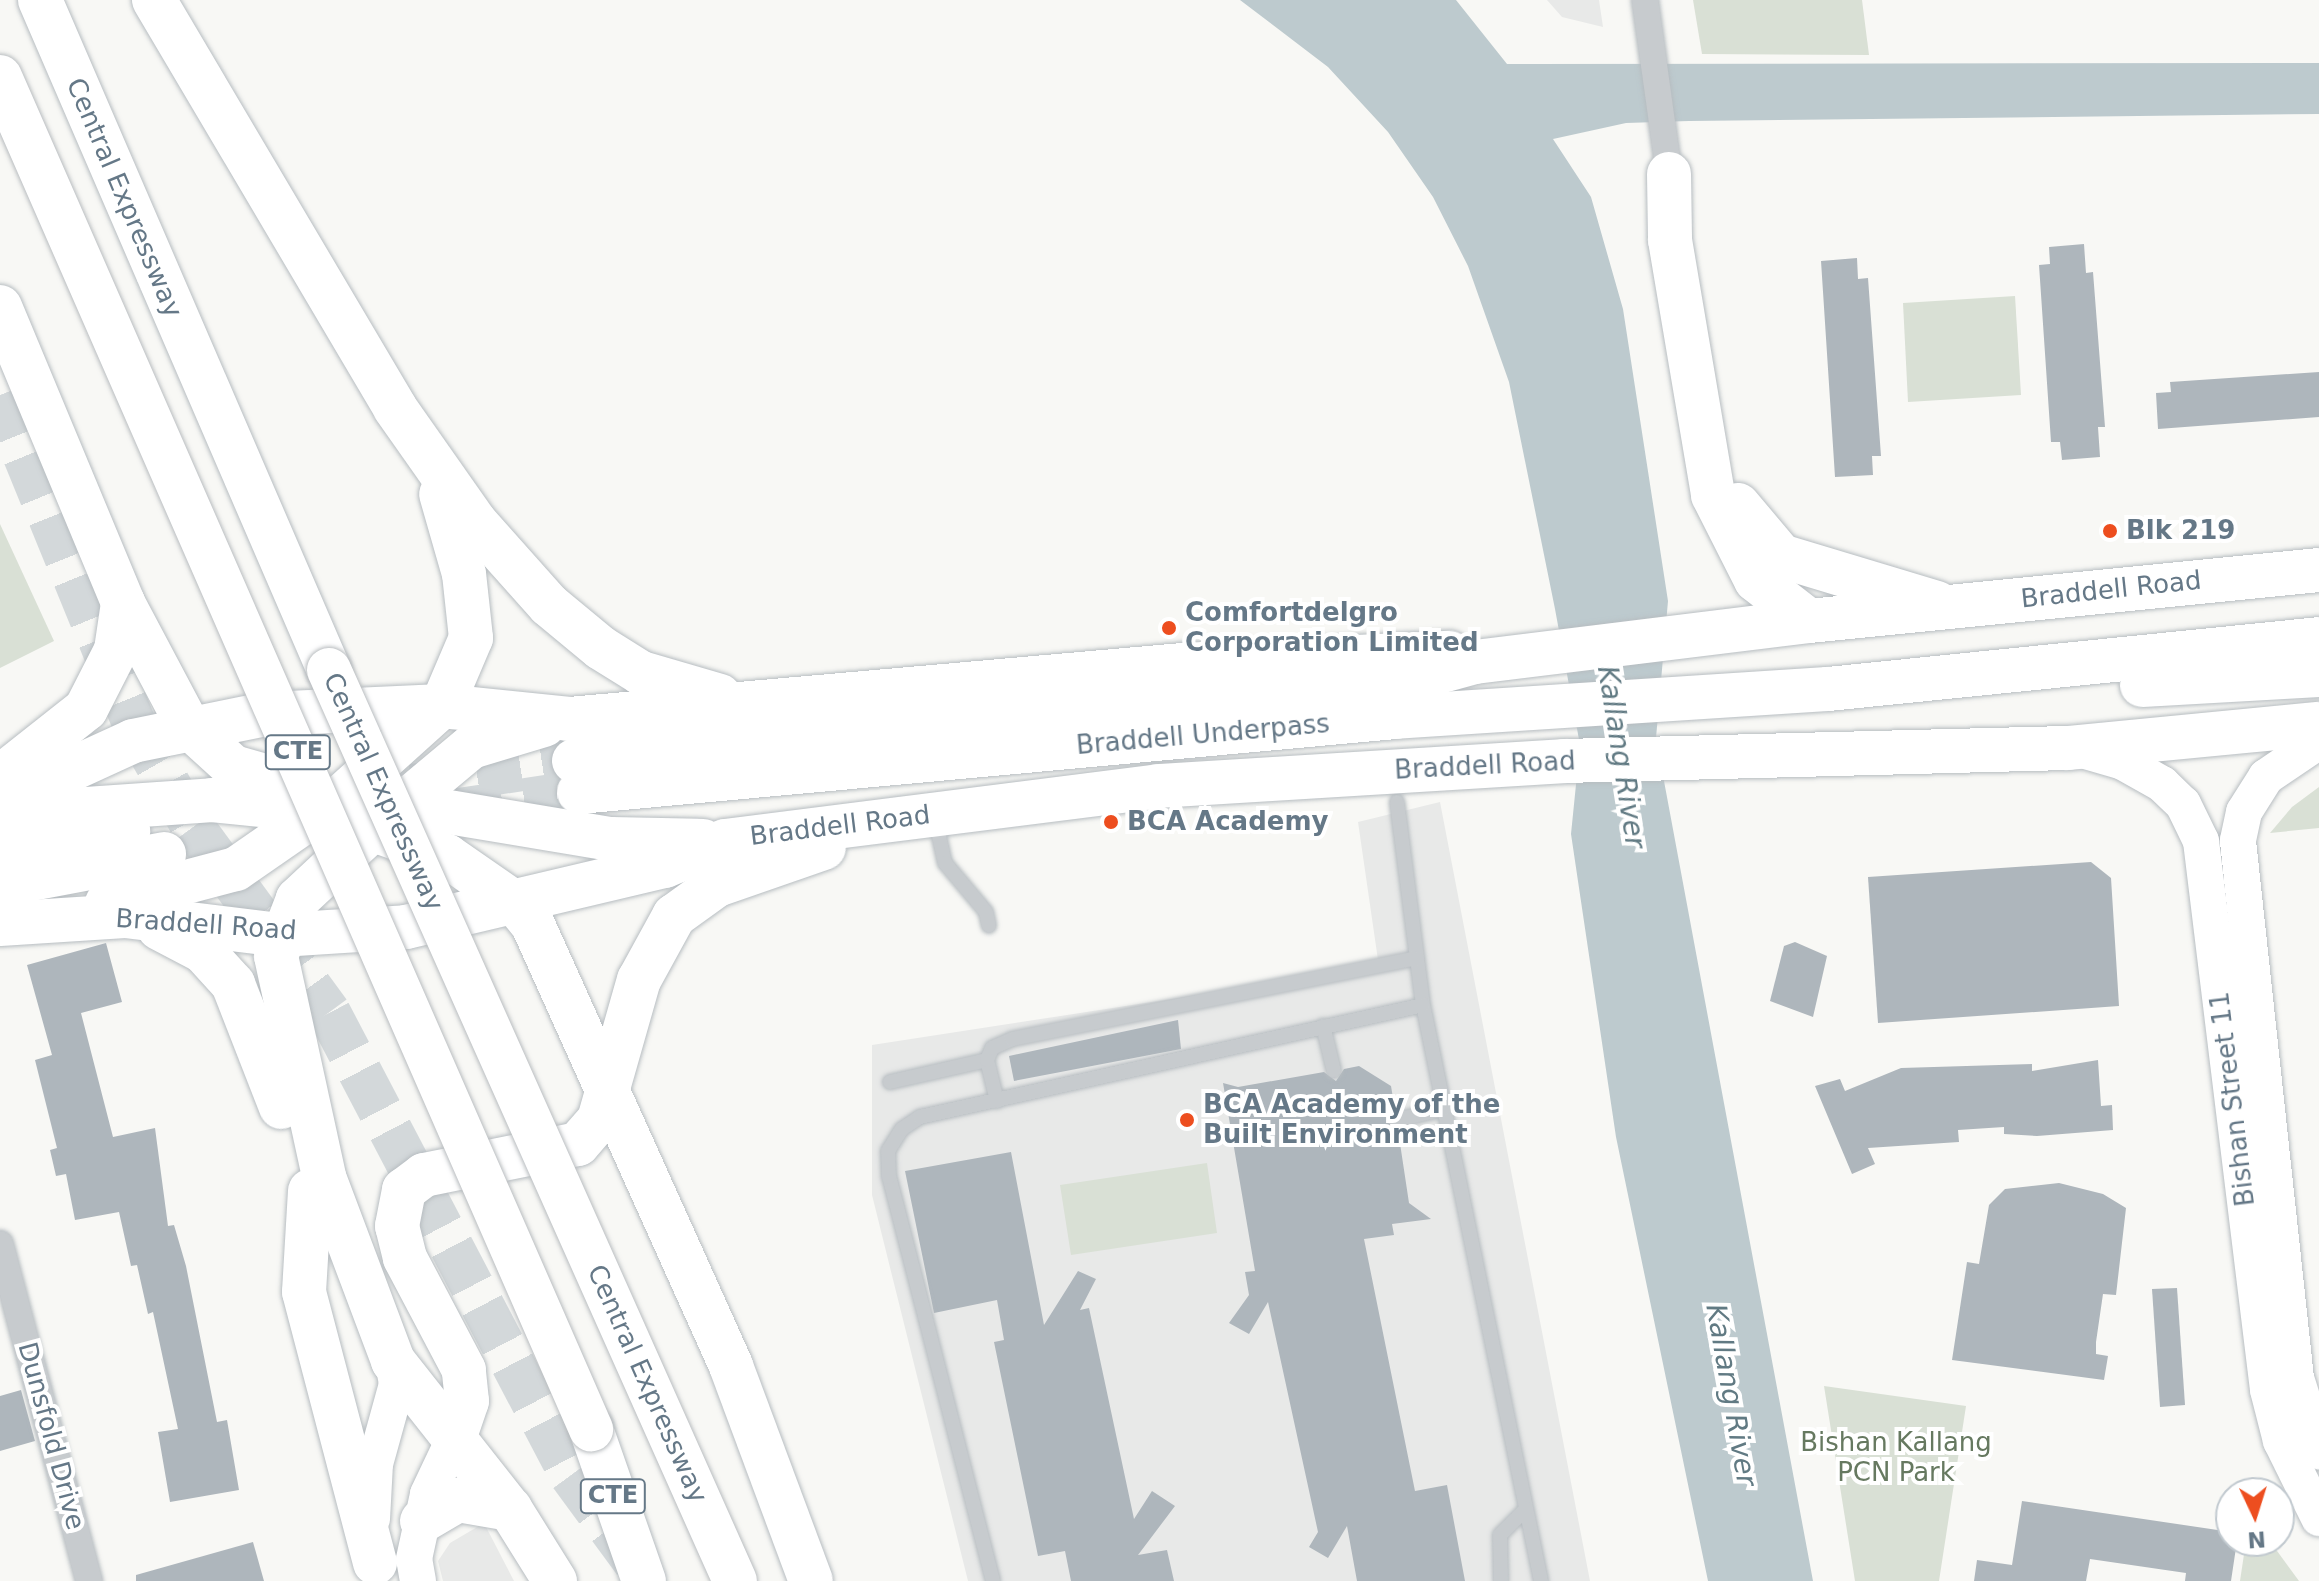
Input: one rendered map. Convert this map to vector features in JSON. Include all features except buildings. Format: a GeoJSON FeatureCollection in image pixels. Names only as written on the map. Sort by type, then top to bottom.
{"type":"FeatureCollection","features":[{"type":"Feature","properties":{"kind":"highway","name":"Central Expressway"},"geometry":{"type":"LineString","coordinates":[[40,0],[735,1581]]}},
{"type":"Feature","properties":{"kind":"highway"},"geometry":{"type":"LineString","coordinates":[[154,0],[434,469],[523,578],[601,648],[686,689],[810,700]]}},
{"type":"Feature","properties":{"kind":"highway","name":"CTE"},"geometry":{"type":"LineString","coordinates":[[0,77],[591,1429],[639,1572]]}},
{"type":"Feature","properties":{"kind":"highway"},"geometry":{"type":"LineString","coordinates":[[1667,162],[1670,240],[1709,480],[1727,532],[1756,580],[1809,621]]}},
{"type":"Feature","properties":{"kind":"highway"},"geometry":{"type":"LineString","coordinates":[[0,307],[123,603],[188,726],[233,767],[332,803],[387,817],[611,839],[725,841]]}},
{"type":"Feature","properties":{"kind":"highway"},"geometry":{"type":"LineString","coordinates":[[1696,395],[1745,521],[1769,546],[1794,561],[1947,606]]}},
{"type":"Feature","properties":{"kind":"highway"},"geometry":{"type":"LineString","coordinates":[[15,921],[236,869],[332,803],[442,706],[471,638],[464,574],[434,469]]}},
{"type":"Feature","properties":{"kind":"highway","name":"Braddell Road"},"geometry":{"type":"LineString","coordinates":[[1475,662],[1809,621],[2319,570]]}},
{"type":"Feature","properties":{"kind":"highway"},"geometry":{"type":"LineString","coordinates":[[0,776],[49,745],[86,709],[116,650],[123,603]]}},
{"type":"Feature","properties":{"kind":"highway"},"geometry":{"type":"LineString","coordinates":[[1828,689],[2319,639]]}},
{"type":"Feature","properties":{"kind":"highway"},"geometry":{"type":"LineString","coordinates":[[555,1581],[510,1509],[393,1361],[324,1177],[283,1009],[280,935],[298,899],[387,817],[471,747],[574,757],[810,700],[1412,650],[1475,662]]}},
{"type":"Feature","properties":{"kind":"highway","name":"Braddell Underpass"},"geometry":{"type":"LineString","coordinates":[[574,757],[1409,680],[1475,662]]}},
{"type":"Feature","properties":{"kind":"highway"},"geometry":{"type":"LineString","coordinates":[[1828,689],[2007,693],[2319,675]]}},
{"type":"Feature","properties":{"kind":"highway","name":"Braddell Underpass"},"geometry":{"type":"LineString","coordinates":[[574,757],[1555,707],[1828,689]]}},
{"type":"Feature","properties":{"kind":"highway"},"geometry":{"type":"LineString","coordinates":[[0,802],[106,750],[188,726],[312,710],[442,706],[574,757]]}},
{"type":"Feature","properties":{"kind":"highway","name":"Braddell Road"},"geometry":{"type":"LineString","coordinates":[[15,921],[125,916],[280,935],[406,927],[516,904],[665,866],[725,841],[1195,783],[1564,761],[2068,748],[2319,724]]}},
{"type":"Feature","properties":{"kind":"highway"},"geometry":{"type":"LineString","coordinates":[[0,815],[212,800],[332,803]]}},
{"type":"Feature","properties":{"kind":"highway"},"geometry":{"type":"LineString","coordinates":[[212,800],[235,824],[236,869]]}},
{"type":"Feature","properties":{"kind":"highway"},"geometry":{"type":"LineString","coordinates":[[454,1439],[467,1401],[464,1370],[405,1258],[397,1226],[404,1190],[424,1175],[578,1144],[610,1094],[648,956],[686,903],[717,885],[917,816]]}},
{"type":"Feature","properties":{"kind":"highway"},"geometry":{"type":"LineString","coordinates":[[387,817],[516,904],[610,1094],[731,1366],[811,1581]]}},
{"type":"Feature","properties":{"kind":"highway"},"geometry":{"type":"LineString","coordinates":[[0,852],[162,840],[0,885]]}},
{"type":"Feature","properties":{"kind":"highway"},"geometry":{"type":"LineString","coordinates":[[125,916],[185,939],[233,984],[310,1191],[381,1357],[393,1361]]}},
{"type":"Feature","properties":{"kind":"highway"},"geometry":{"type":"LineString","coordinates":[[310,1191],[304,1292],[377,1572]]}},
{"type":"Feature","properties":{"kind":"highway"},"geometry":{"type":"LineString","coordinates":[[422,1521],[458,1500],[510,1509]]}},
{"type":"Feature","properties":{"kind":"street"},"geometry":{"type":"LineString","coordinates":[[1647,10],[1667,162]]}},
{"type":"Feature","properties":{"kind":"street","name":"Bishan Street 11"},"geometry":{"type":"LineString","coordinates":[[2319,741],[2260,785],[2238,841],[2296,1378],[2319,1451]]}},
{"type":"Feature","properties":{"kind":"street","name":"Bishan Street 11"},"geometry":{"type":"LineString","coordinates":[[2068,748],[2144,771],[2183,804],[2201,841],[2268,1390],[2281,1441],[2319,1518]]}},
{"type":"Feature","properties":{"kind":"street","name":"Dunsfold Drive"},"geometry":{"type":"LineString","coordinates":[[0,1244],[8,1311],[89,1581]]}},
{"type":"Feature","properties":{"kind":"street"},"geometry":{"type":"LineString","coordinates":[[377,1572],[371,1501],[397,1384],[393,1361]]}},
{"type":"Feature","properties":{"kind":"street"},"geometry":{"type":"LineString","coordinates":[[418,1581],[422,1521],[454,1439]]}},
{"type":"Feature","properties":{"kind":"lane"},"geometry":{"type":"LineString","coordinates":[[1397,802],[1423,1005],[1541,1581]]}},
{"type":"Feature","properties":{"kind":"lane"},"geometry":{"type":"LineString","coordinates":[[917,816],[945,863],[986,912],[989,926]]}},
{"type":"Feature","properties":{"kind":"lane"},"geometry":{"type":"LineString","coordinates":[[997,1101],[987,1060],[992,1048],[1012,1039],[1417,958]]}},
{"type":"Feature","properties":{"kind":"lane"},"geometry":{"type":"LineString","coordinates":[[993,1581],[888,1151],[920,1117],[1423,1005]]}},
{"type":"Feature","properties":{"kind":"lane"},"geometry":{"type":"LineString","coordinates":[[1323,1026],[1334,1071]]}},
{"type":"Feature","properties":{"kind":"lane"},"geometry":{"type":"LineString","coordinates":[[890,1082],[987,1060]]}},
{"type":"Feature","properties":{"kind":"lane"},"geometry":{"type":"LineString","coordinates":[[1396,1120],[1444,1109]]}},
{"type":"Feature","properties":{"kind":"lane"},"geometry":{"type":"LineString","coordinates":[[1501,1581],[1500,1535],[1526,1509]]}},
{"type":"Feature","properties":{"kind":"shaded area"},"geometry":{"type":"Polygon","coordinates":[[[1547,0],[1599,0],[1603,27],[1562,17],[1547,0]]]}},
{"type":"Feature","properties":{"kind":"shaded area","name":"BCA Academy of the Built Environment"},"geometry":{"type":"Polygon","coordinates":[[[1440,802],[1590,1581],[968,1581],[872,1195],[872,1045],[1379,967],[1358,822],[1440,802]]]}},
{"type":"Feature","properties":{"kind":"shaded area"},"geometry":{"type":"Polygon","coordinates":[[[484,1523],[514,1581],[443,1581],[438,1561],[450,1543],[484,1523]]]}},
{"type":"Feature","properties":{"kind":"green space"},"geometry":{"type":"Polygon","coordinates":[[[1693,0],[1862,0],[1869,55],[1702,54],[1693,0]]]}},
{"type":"Feature","properties":{"kind":"green space"},"geometry":{"type":"Polygon","coordinates":[[[2015,296],[2021,395],[1908,402],[1903,303],[2015,296]]]}},
{"type":"Feature","properties":{"kind":"green space"},"geometry":{"type":"Polygon","coordinates":[[[0,524],[54,641],[0,668],[0,524]]]}},
{"type":"Feature","properties":{"kind":"green space"},"geometry":{"type":"Polygon","coordinates":[[[2319,787],[2319,828],[2270,833],[2292,807],[2319,787]]]}},
{"type":"Feature","properties":{"kind":"green space"},"geometry":{"type":"Polygon","coordinates":[[[1207,1163],[1217,1233],[1071,1255],[1060,1185],[1207,1163]]]}},
{"type":"Feature","properties":{"kind":"green space","name":"Bishan Kallang PCN Park"},"geometry":{"type":"Polygon","coordinates":[[[1824,1386],[1966,1406],[1939,1581],[1855,1581],[1824,1386]]]}},
{"type":"Feature","properties":{"kind":"green space"},"geometry":{"type":"Polygon","coordinates":[[[2244,1557],[2281,1557],[2299,1581],[2240,1581],[2244,1557]]]}},
{"type":"Feature","properties":{"kind":"water","name":"Kallang River"},"geometry":{"type":"Polygon","coordinates":[[[1240,0],[1456,0],[1507,64],[2319,63],[2319,114],[1626,123],[1553,139],[1591,197],[1623,309],[1668,601],[1656,738],[1813,1581],[1708,1581],[1616,1137],[1571,834],[1580,745],[1509,382],[1468,266],[1433,197],[1388,132],[1328,67],[1240,0]]]}},
{"type":"Feature","properties":{"kind":"tunnel"},"geometry":{"type":"LineString","coordinates":[[0,395],[135,726],[193,827],[329,1013],[571,1475],[635,1562]]}},
{"type":"Feature","properties":{"kind":"tunnel"},"geometry":{"type":"LineString","coordinates":[[412,786],[574,761]]}},
{"type":"Feature","properties":{"kind":"tunnel"},"geometry":{"type":"LineString","coordinates":[[459,810],[579,792]]}},
{"type":"Feature","properties":{"kind":"place","name":"Blk 219"},"geometry":{"type":"Point","coordinates":[2110,531]}},
{"type":"Feature","properties":{"kind":"place","name":"Comfortdelgro Corporation Limited"},"geometry":{"type":"Point","coordinates":[1169,628]}},
{"type":"Feature","properties":{"kind":"place","name":"BCA Academy"},"geometry":{"type":"Point","coordinates":[1111,822]}},
{"type":"Feature","properties":{"kind":"place","name":"BCA Academy of the Built Environment"},"geometry":{"type":"Point","coordinates":[1187,1120]}}]}
